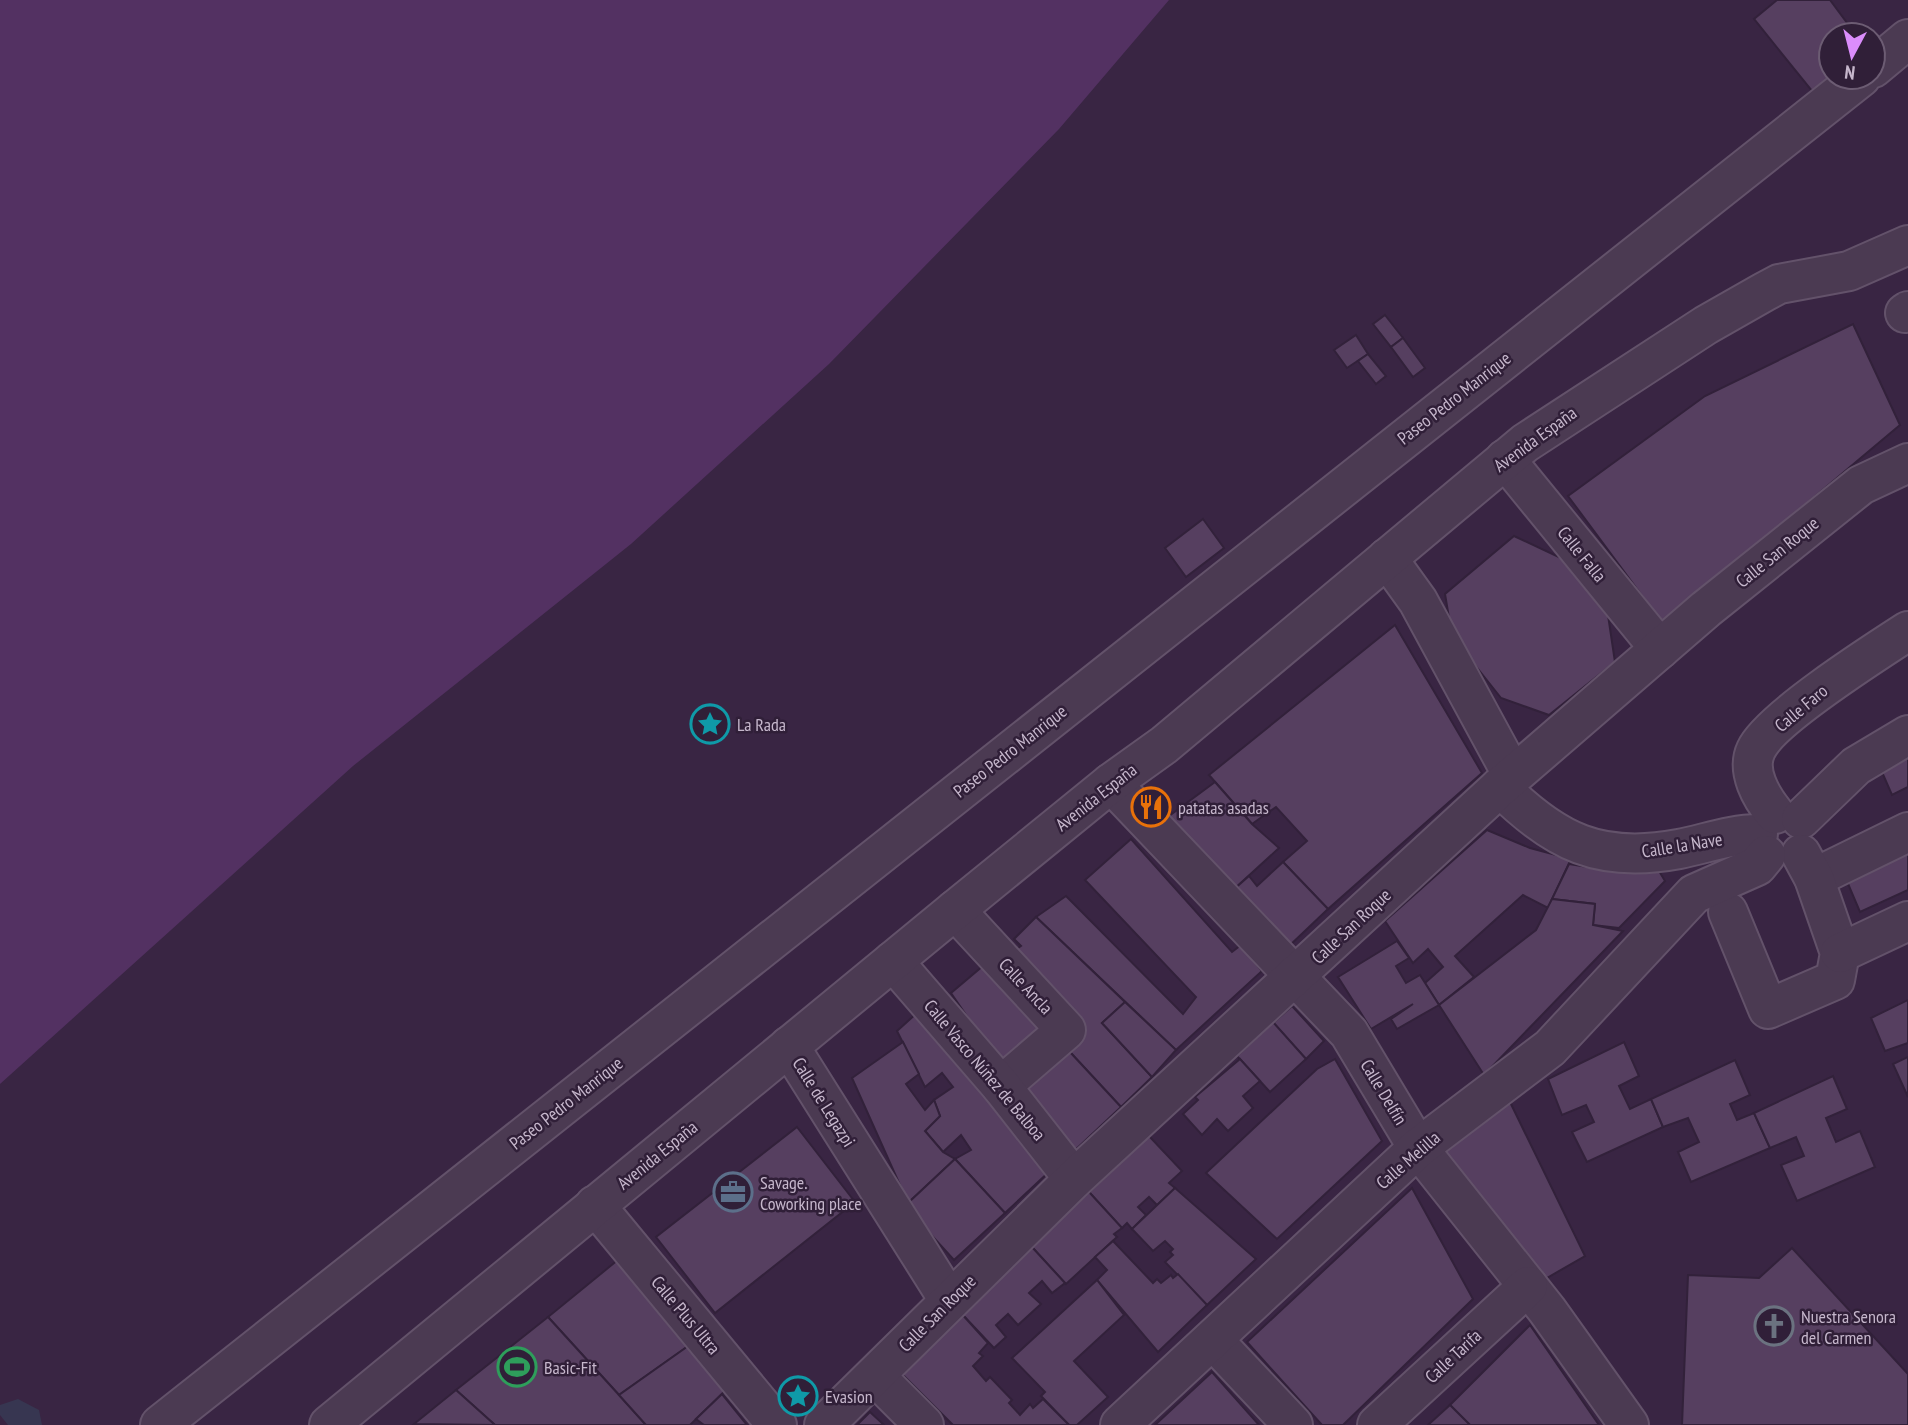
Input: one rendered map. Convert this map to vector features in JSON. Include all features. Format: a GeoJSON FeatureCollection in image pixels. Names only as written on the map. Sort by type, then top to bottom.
{"type":"FeatureCollection","features":[{"type":"Feature","properties":{"kind":"street"},"geometry":{"type":"LineString","coordinates":[[1887,56],[1908,39]]}},
{"type":"Feature","properties":{"kind":"street","name":"Paseo Pedro Manrique"},"geometry":{"type":"LineString","coordinates":[[160,1425],[1843,91]]}},
{"type":"Feature","properties":{"kind":"street","name":"Avenida España"},"geometry":{"type":"LineString","coordinates":[[329,1425],[955,910],[1111,783],[1164,745],[1505,459],[1706,325],[1779,284],[1849,271],[1908,245]]}},
{"type":"Feature","properties":{"kind":"street","name":"Calle Falla"},"geometry":{"type":"LineString","coordinates":[[1505,459],[1660,649]]}},
{"type":"Feature","properties":{"kind":"street","name":"Calle San Roque"},"geometry":{"type":"LineString","coordinates":[[824,1425],[1074,1179],[1506,782],[1660,649],[1861,485],[1908,463]]}},
{"type":"Feature","properties":{"kind":"street","name":"Calle la Nave"},"geometry":{"type":"LineString","coordinates":[[1387,558],[1418,601],[1506,782],[1533,820],[1574,843],[1611,853],[1677,849],[1745,834],[1786,842],[1908,832]]}},
{"type":"Feature","properties":{"kind":"street","name":"Calle Faro"},"geometry":{"type":"LineString","coordinates":[[1838,967],[1786,842],[1755,780],[1752,764],[1756,749],[1814,695],[1908,631]]}},
{"type":"Feature","properties":{"kind":"street"},"geometry":{"type":"LineString","coordinates":[[1786,842],[1856,766],[1908,735]]}},
{"type":"Feature","properties":{"kind":"street","name":"Calle Delfín"},"geometry":{"type":"LineString","coordinates":[[1111,783],[1349,1033],[1418,1149],[1528,1286],[1629,1425]]}},
{"type":"Feature","properties":{"kind":"street","name":"Calle Melilla"},"geometry":{"type":"LineString","coordinates":[[1120,1425],[1418,1149],[1550,1048],[1694,894],[1757,866],[1786,842]]}},
{"type":"Feature","properties":{"kind":"street"},"geometry":{"type":"LineString","coordinates":[[1677,849],[1693,882],[1694,894]]}},
{"type":"Feature","properties":{"kind":"street","name":"Calle Ancla"},"geometry":{"type":"LineString","coordinates":[[955,910],[1066,1030],[1001,1086]]}},
{"type":"Feature","properties":{"kind":"street"},"geometry":{"type":"LineString","coordinates":[[1728,912],[1768,1009],[1908,921]]}},
{"type":"Feature","properties":{"kind":"street","name":"Calle Vasco Núñez de Balboa"},"geometry":{"type":"LineString","coordinates":[[893,961],[1001,1086],[1074,1179]]}},
{"type":"Feature","properties":{"kind":"street","name":"Calle de Legazpi"},"geometry":{"type":"LineString","coordinates":[[789,1046],[949,1300]]}},
{"type":"Feature","properties":{"kind":"street","name":"Calle Plus Ultra"},"geometry":{"type":"LineString","coordinates":[[595,1205],[777,1425]]}},
{"type":"Feature","properties":{"kind":"street","name":"Calle Tarifa"},"geometry":{"type":"LineString","coordinates":[[1377,1425],[1528,1286]]}},
{"type":"Feature","properties":{"kind":"street"},"geometry":{"type":"LineString","coordinates":[[1213,1340],[1293,1425]]}},
{"type":"Feature","properties":{"kind":"street"},"geometry":{"type":"LineString","coordinates":[[875,1376],[924,1425]]}},
{"type":"Feature","properties":{"kind":"shaded area"},"geometry":{"type":"Polygon","coordinates":[[[0,0],[1169,0],[1059,129],[829,364],[631,544],[353,766],[0,1084],[0,0]]]}},
{"type":"Feature","properties":{"kind":"shaded area"},"geometry":{"type":"Polygon","coordinates":[[[18,1399],[39,1410],[42,1425],[8,1425],[0,1415],[0,1405],[18,1399]]]}},
{"type":"Feature","properties":{"kind":"building"},"geometry":{"type":"Polygon","coordinates":[[[1777,0],[1830,0],[1846,21],[1817,21],[1817,87],[1812,91],[1754,19],[1777,0]]]}},
{"type":"Feature","properties":{"kind":"building"},"geometry":{"type":"Polygon","coordinates":[[[1385,315],[1403,338],[1391,347],[1373,324],[1385,315]]]}},
{"type":"Feature","properties":{"kind":"building"},"geometry":{"type":"Polygon","coordinates":[[[1853,324],[1900,425],[1663,624],[1568,496],[1705,396],[1853,324]]]}},
{"type":"Feature","properties":{"kind":"building"},"geometry":{"type":"Polygon","coordinates":[[[1356,335],[1368,354],[1347,368],[1334,350],[1356,335]]]}},
{"type":"Feature","properties":{"kind":"building"},"geometry":{"type":"Polygon","coordinates":[[[1403,338],[1425,368],[1413,377],[1391,347],[1403,338]]]}},
{"type":"Feature","properties":{"kind":"building"},"geometry":{"type":"Polygon","coordinates":[[[1368,354],[1386,376],[1376,384],[1358,361],[1368,354]]]}},
{"type":"Feature","properties":{"kind":"building"},"geometry":{"type":"Polygon","coordinates":[[[1203,519],[1224,548],[1186,577],[1165,548],[1203,519]]]}},
{"type":"Feature","properties":{"kind":"building"},"geometry":{"type":"Polygon","coordinates":[[[1514,536],[1561,558],[1608,615],[1615,662],[1549,715],[1501,698],[1452,636],[1445,594],[1514,536]]]}},
{"type":"Feature","properties":{"kind":"building"},"geometry":{"type":"Polygon","coordinates":[[[1395,625],[1482,773],[1328,909],[1283,862],[1307,841],[1276,807],[1252,824],[1209,775],[1395,625]]]}},
{"type":"Feature","properties":{"kind":"building"},"geometry":{"type":"Polygon","coordinates":[[[1908,749],[1908,787],[1892,795],[1878,763],[1908,749]]]}},
{"type":"Feature","properties":{"kind":"building"},"geometry":{"type":"Polygon","coordinates":[[[1215,782],[1252,824],[1279,848],[1232,891],[1165,819],[1215,782]]]}},
{"type":"Feature","properties":{"kind":"building"},"geometry":{"type":"Polygon","coordinates":[[[1487,830],[1530,848],[1571,859],[1548,908],[1523,895],[1455,956],[1474,977],[1439,1005],[1425,983],[1443,967],[1428,949],[1413,963],[1385,921],[1487,830]]]}},
{"type":"Feature","properties":{"kind":"building"},"geometry":{"type":"Polygon","coordinates":[[[1131,839],[1232,952],[1241,945],[1262,971],[1176,1050],[1036,917],[1066,896],[1183,1014],[1196,997],[1085,880],[1131,839]]]}},
{"type":"Feature","properties":{"kind":"building"},"geometry":{"type":"Polygon","coordinates":[[[1908,842],[1908,890],[1860,912],[1843,872],[1908,842]]]}},
{"type":"Feature","properties":{"kind":"building"},"geometry":{"type":"Polygon","coordinates":[[[1283,862],[1328,909],[1287,948],[1232,891],[1249,876],[1257,886],[1283,862]]]}},
{"type":"Feature","properties":{"kind":"building"},"geometry":{"type":"Polygon","coordinates":[[[1569,864],[1619,872],[1659,871],[1665,881],[1619,928],[1593,925],[1595,904],[1552,899],[1569,864]]]}},
{"type":"Feature","properties":{"kind":"building"},"geometry":{"type":"Polygon","coordinates":[[[1552,899],[1595,904],[1593,925],[1623,931],[1484,1075],[1439,1005],[1536,930],[1552,899]]]}},
{"type":"Feature","properties":{"kind":"building"},"geometry":{"type":"Polygon","coordinates":[[[1036,917],[1125,1002],[1102,1023],[1152,1077],[1121,1107],[1069,1051],[1010,954],[1021,946],[1014,939],[1036,917]]]}},
{"type":"Feature","properties":{"kind":"building"},"geometry":{"type":"Polygon","coordinates":[[[1397,941],[1409,958],[1396,966],[1406,983],[1420,975],[1439,1005],[1397,1029],[1391,1019],[1413,1004],[1371,1029],[1338,977],[1397,941]]]}},
{"type":"Feature","properties":{"kind":"building"},"geometry":{"type":"Polygon","coordinates":[[[990,960],[1052,1028],[1001,1066],[951,993],[990,960]]]}},
{"type":"Feature","properties":{"kind":"building"},"geometry":{"type":"Polygon","coordinates":[[[1908,1000],[1908,1043],[1885,1051],[1871,1018],[1908,1000]]]}},
{"type":"Feature","properties":{"kind":"building"},"geometry":{"type":"Polygon","coordinates":[[[1125,1002],[1176,1050],[1152,1077],[1102,1023],[1125,1002]]]}},
{"type":"Feature","properties":{"kind":"building"},"geometry":{"type":"Polygon","coordinates":[[[1292,1006],[1324,1041],[1306,1059],[1273,1023],[1292,1006]]]}},
{"type":"Feature","properties":{"kind":"building"},"geometry":{"type":"Polygon","coordinates":[[[918,1012],[1052,1169],[1005,1213],[955,1159],[971,1150],[961,1135],[943,1152],[925,1131],[940,1116],[934,1100],[953,1087],[942,1073],[925,1087],[897,1031],[918,1012]]]}},
{"type":"Feature","properties":{"kind":"building"},"geometry":{"type":"Polygon","coordinates":[[[1273,1022],[1306,1059],[1270,1092],[1237,1056],[1273,1022]]]}},
{"type":"Feature","properties":{"kind":"building"},"geometry":{"type":"Polygon","coordinates":[[[903,1042],[919,1074],[906,1084],[925,1110],[934,1100],[940,1116],[925,1131],[943,1152],[955,1159],[908,1203],[852,1078],[903,1042]]]}},
{"type":"Feature","properties":{"kind":"building"},"geometry":{"type":"Polygon","coordinates":[[[1624,1042],[1639,1076],[1619,1086],[1630,1109],[1651,1099],[1663,1127],[1587,1162],[1572,1132],[1594,1122],[1586,1105],[1562,1115],[1548,1079],[1624,1042]]]}},
{"type":"Feature","properties":{"kind":"building"},"geometry":{"type":"Polygon","coordinates":[[[1069,1051],[1121,1107],[1072,1153],[1016,1085],[1069,1051]]]}},
{"type":"Feature","properties":{"kind":"building"},"geometry":{"type":"Polygon","coordinates":[[[1908,1057],[1908,1097],[1893,1064],[1908,1057]]]}},
{"type":"Feature","properties":{"kind":"building"},"geometry":{"type":"Polygon","coordinates":[[[1240,1059],[1260,1081],[1243,1096],[1253,1108],[1228,1131],[1217,1119],[1202,1135],[1183,1114],[1198,1100],[1195,1097],[1240,1059]]]}},
{"type":"Feature","properties":{"kind":"building"},"geometry":{"type":"Polygon","coordinates":[[[1335,1059],[1382,1141],[1277,1239],[1206,1173],[1317,1069],[1335,1059]]]}},
{"type":"Feature","properties":{"kind":"building"},"geometry":{"type":"Polygon","coordinates":[[[1735,1060],[1750,1095],[1730,1104],[1737,1120],[1754,1113],[1770,1148],[1691,1182],[1678,1152],[1699,1142],[1688,1118],[1663,1127],[1651,1099],[1735,1060]]]}},
{"type":"Feature","properties":{"kind":"building"},"geometry":{"type":"Polygon","coordinates":[[[1833,1076],[1847,1109],[1826,1118],[1836,1142],[1860,1131],[1875,1167],[1797,1201],[1781,1165],[1804,1156],[1796,1137],[1770,1148],[1754,1113],[1833,1076]]]}},
{"type":"Feature","properties":{"kind":"building"},"geometry":{"type":"Polygon","coordinates":[[[1510,1102],[1585,1256],[1540,1282],[1444,1152],[1510,1102]]]}},
{"type":"Feature","properties":{"kind":"building"},"geometry":{"type":"Polygon","coordinates":[[[797,1127],[855,1202],[715,1313],[656,1237],[797,1127]]]}},
{"type":"Feature","properties":{"kind":"building"},"geometry":{"type":"Polygon","coordinates":[[[1149,1136],[1182,1171],[1169,1183],[1175,1188],[1157,1205],[1149,1197],[1138,1207],[1146,1215],[1132,1229],[1127,1223],[1122,1228],[1089,1192],[1149,1136]]]}},
{"type":"Feature","properties":{"kind":"building"},"geometry":{"type":"Polygon","coordinates":[[[955,1159],[1005,1213],[954,1260],[914,1216],[908,1203],[955,1159]]]}},
{"type":"Feature","properties":{"kind":"building"},"geometry":{"type":"Polygon","coordinates":[[[1175,1188],[1256,1259],[1207,1305],[1165,1262],[1173,1255],[1170,1252],[1173,1249],[1165,1241],[1153,1251],[1132,1229],[1175,1188]]]}},
{"type":"Feature","properties":{"kind":"building"},"geometry":{"type":"Polygon","coordinates":[[[1412,1188],[1473,1299],[1343,1425],[1322,1425],[1247,1342],[1412,1188]]]}},
{"type":"Feature","properties":{"kind":"building"},"geometry":{"type":"Polygon","coordinates":[[[1089,1192],[1122,1228],[1114,1234],[1117,1237],[1066,1284],[1031,1246],[1089,1192]]]}},
{"type":"Feature","properties":{"kind":"building"},"geometry":{"type":"Polygon","coordinates":[[[1113,1241],[1153,1283],[1157,1279],[1161,1283],[1171,1275],[1173,1278],[1178,1274],[1207,1305],[1158,1352],[1097,1280],[1107,1270],[1095,1257],[1113,1241]]]}},
{"type":"Feature","properties":{"kind":"building"},"geometry":{"type":"Polygon","coordinates":[[[1031,1246],[1065,1283],[1052,1293],[1042,1281],[1029,1293],[1041,1304],[1018,1325],[1008,1314],[996,1325],[1006,1337],[994,1348],[960,1312],[1031,1246]]]}},
{"type":"Feature","properties":{"kind":"building","name":"Nuestra Senora del Carmen"},"geometry":{"type":"Polygon","coordinates":[[[1792,1248],[1908,1374],[1908,1425],[1682,1425],[1688,1275],[1759,1278],[1792,1248]]]}},
{"type":"Feature","properties":{"kind":"building"},"geometry":{"type":"Polygon","coordinates":[[[619,1259],[691,1344],[619,1395],[548,1317],[619,1259]]]}},
{"type":"Feature","properties":{"kind":"building"},"geometry":{"type":"Polygon","coordinates":[[[1097,1280],[1124,1315],[1074,1361],[1108,1397],[1077,1425],[1069,1425],[1041,1396],[1045,1392],[1012,1358],[1097,1280]]]}},
{"type":"Feature","properties":{"kind":"building"},"geometry":{"type":"Polygon","coordinates":[[[960,1312],[988,1343],[979,1353],[983,1356],[973,1366],[986,1381],[990,1377],[1012,1400],[1009,1403],[1020,1415],[1030,1404],[1033,1408],[1043,1399],[1069,1425],[953,1425],[900,1372],[960,1312]]]}},
{"type":"Feature","properties":{"kind":"building"},"geometry":{"type":"Polygon","coordinates":[[[548,1317],[646,1425],[495,1425],[456,1390],[548,1317]]]}},
{"type":"Feature","properties":{"kind":"building"},"geometry":{"type":"Polygon","coordinates":[[[1530,1325],[1599,1425],[1470,1425],[1450,1405],[1530,1325]]]}},
{"type":"Feature","properties":{"kind":"building"},"geometry":{"type":"Polygon","coordinates":[[[691,1344],[730,1386],[690,1425],[646,1425],[619,1395],[691,1344]]]}},
{"type":"Feature","properties":{"kind":"building"},"geometry":{"type":"Polygon","coordinates":[[[1212,1372],[1259,1425],[1155,1425],[1212,1372]]]}},
{"type":"Feature","properties":{"kind":"building"},"geometry":{"type":"Polygon","coordinates":[[[456,1390],[495,1425],[414,1424],[456,1390]]]}},
{"type":"Feature","properties":{"kind":"building"},"geometry":{"type":"Polygon","coordinates":[[[722,1394],[747,1425],[704,1425],[696,1419],[722,1394]]]}},
{"type":"Feature","properties":{"kind":"building"},"geometry":{"type":"Polygon","coordinates":[[[1450,1405],[1470,1425],[1428,1425],[1450,1405]]]}},
{"type":"Feature","properties":{"kind":"building"},"geometry":{"type":"Polygon","coordinates":[[[870,1412],[884,1425],[857,1425],[870,1412]]]}},
{"type":"Feature","properties":{"kind":"place","name":"La Rada"},"geometry":{"type":"Point","coordinates":[710,724]}},
{"type":"Feature","properties":{"kind":"place","name":"patatas asadas"},"geometry":{"type":"Point","coordinates":[1151,807]}},
{"type":"Feature","properties":{"kind":"place","name":"Savage. Coworking place"},"geometry":{"type":"Point","coordinates":[733,1192]}},
{"type":"Feature","properties":{"kind":"place","name":"Nuestra Senora del Carmen"},"geometry":{"type":"Point","coordinates":[1774,1326]}},
{"type":"Feature","properties":{"kind":"place","name":"Basic-Fit"},"geometry":{"type":"Point","coordinates":[517,1367]}},
{"type":"Feature","properties":{"kind":"place","name":"Evasion"},"geometry":{"type":"Point","coordinates":[798,1396]}}]}
